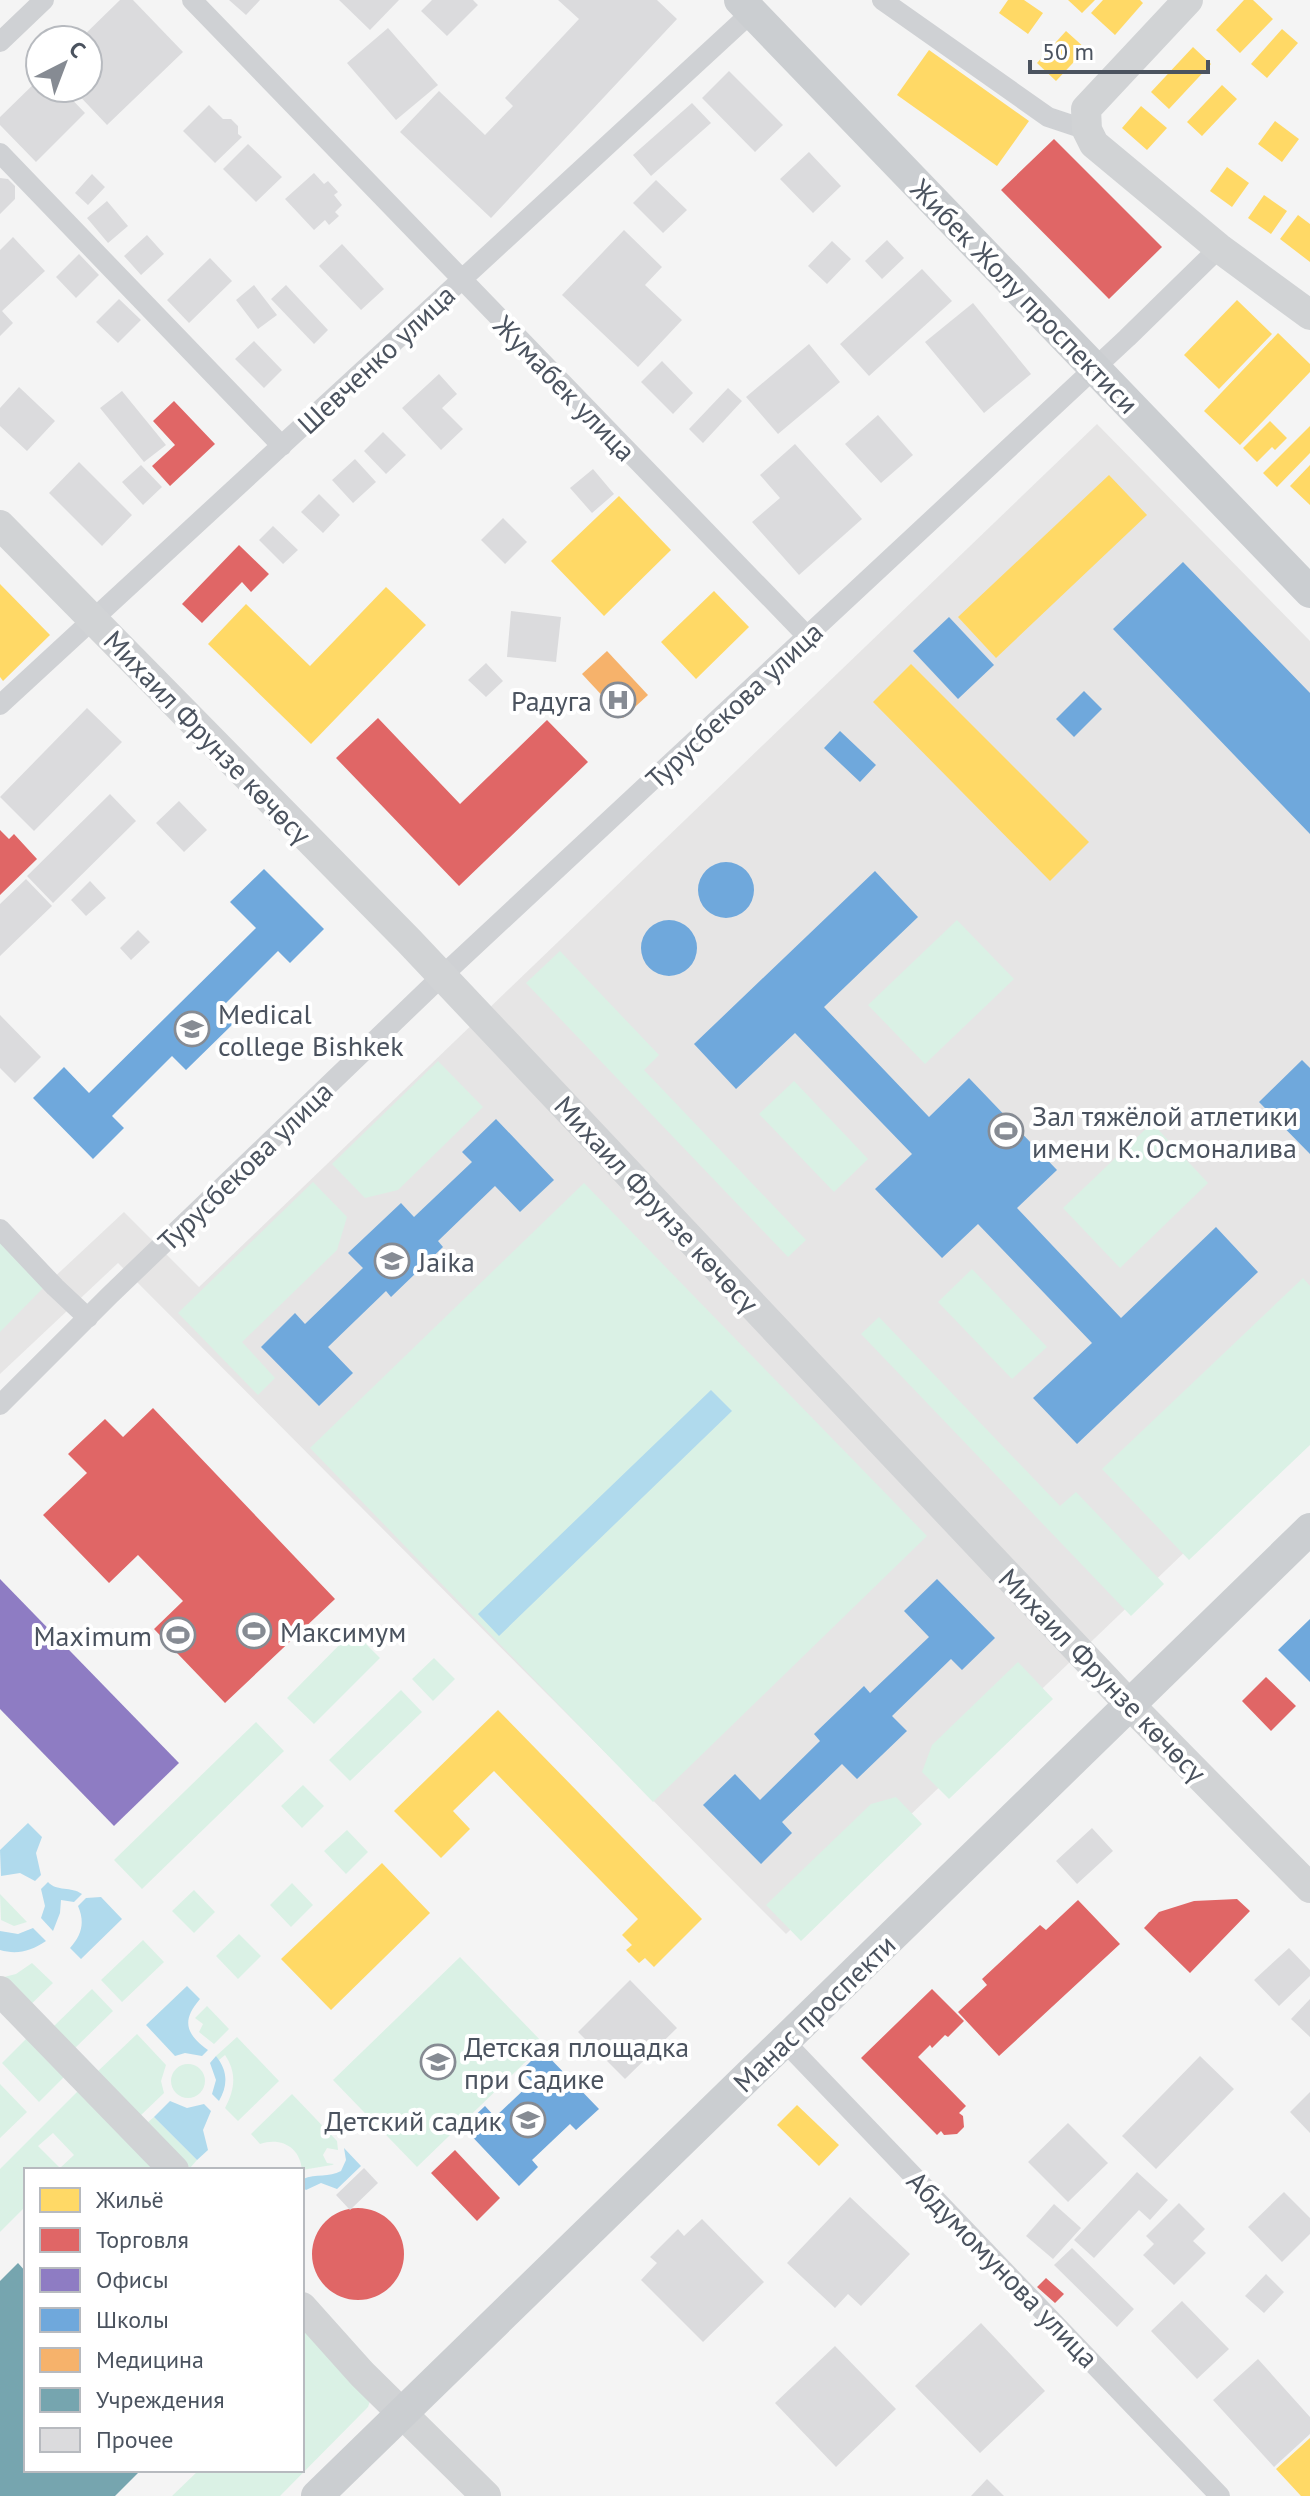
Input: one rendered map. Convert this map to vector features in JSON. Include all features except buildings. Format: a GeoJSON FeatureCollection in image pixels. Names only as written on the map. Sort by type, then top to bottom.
{"type":"FeatureCollection","features":[{"type":"Feature","properties":{"kind":"main road"},"geometry":{"type":"LineString","coordinates":[[1188,0],[1086,109],[1087,130],[1094,144],[1219,248],[1310,315]]}},
{"type":"Feature","properties":{"kind":"main road","name":"Жибек Жолу проспектиси"},"geometry":{"type":"LineString","coordinates":[[746,6],[1310,592]]}},
{"type":"Feature","properties":{"kind":"main road","name":"Михаил Фрунзе көчөсү"},"geometry":{"type":"LineString","coordinates":[[0,525],[442,976],[1130,1705],[1310,1888]]}},
{"type":"Feature","properties":{"kind":"main road","name":"Манас проспекти"},"geometry":{"type":"LineString","coordinates":[[317,2496],[1310,1529]]}},
{"type":"Feature","properties":{"kind":"main road"},"geometry":{"type":"LineString","coordinates":[[0,1991],[172,2168]]}},
{"type":"Feature","properties":{"kind":"main road"},"geometry":{"type":"LineString","coordinates":[[304,2309],[362,2374],[486,2496]]}},
{"type":"Feature","properties":{"kind":"street"},"geometry":{"type":"LineString","coordinates":[[0,42],[44,0]]}},
{"type":"Feature","properties":{"kind":"street","name":"Жумабек улица"},"geometry":{"type":"LineString","coordinates":[[192,0],[807,636]]}},
{"type":"Feature","properties":{"kind":"street"},"geometry":{"type":"LineString","coordinates":[[882,0],[1048,117],[1087,130]]}},
{"type":"Feature","properties":{"kind":"street","name":"Шевченко улица"},"geometry":{"type":"LineString","coordinates":[[0,705],[461,281],[746,6]]}},
{"type":"Feature","properties":{"kind":"street"},"geometry":{"type":"LineString","coordinates":[[0,153],[282,446]]}},
{"type":"Feature","properties":{"kind":"street","name":"Турусбекова улица"},"geometry":{"type":"LineString","coordinates":[[0,1405],[442,976],[1219,248]]}},
{"type":"Feature","properties":{"kind":"street"},"geometry":{"type":"LineString","coordinates":[[0,1229],[88,1318]]}},
{"type":"Feature","properties":{"kind":"street","name":"Абдумомунова улица"},"geometry":{"type":"LineString","coordinates":[[785,2042],[1220,2496]]}},
{"type":"Feature","properties":{"kind":"shaded area"},"geometry":{"type":"Polygon","coordinates":[[[1097,424],[1310,641],[1310,1432],[786,1934],[118,1263],[0,1374],[0,1232],[48,1283],[124,1212],[199,1287],[1097,424]]]}},
{"type":"Feature","properties":{"kind":"green space"},"geometry":{"type":"Polygon","coordinates":[[[957,920],[1014,979],[925,1064],[868,1005],[957,920]]]}},
{"type":"Feature","properties":{"kind":"green space"},"geometry":{"type":"Polygon","coordinates":[[[560,951],[659,1055],[644,1070],[806,1240],[788,1257],[526,983],[560,951]]]}},
{"type":"Feature","properties":{"kind":"green space"},"geometry":{"type":"Polygon","coordinates":[[[438,1061],[483,1107],[398,1190],[365,1198],[332,1164],[438,1061]]]}},
{"type":"Feature","properties":{"kind":"green space"},"geometry":{"type":"Polygon","coordinates":[[[794,1081],[868,1159],[834,1192],[759,1114],[794,1081]]]}},
{"type":"Feature","properties":{"kind":"green space"},"geometry":{"type":"Polygon","coordinates":[[[1152,1123],[1208,1183],[1120,1268],[1063,1208],[1152,1123]]]}},
{"type":"Feature","properties":{"kind":"green space"},"geometry":{"type":"Polygon","coordinates":[[[313,1182],[347,1217],[337,1250],[242,1342],[275,1378],[258,1395],[178,1313],[313,1182]]]}},
{"type":"Feature","properties":{"kind":"green space"},"geometry":{"type":"Polygon","coordinates":[[[584,1183],[927,1536],[653,1802],[310,1448],[584,1183]]]}},
{"type":"Feature","properties":{"kind":"green space"},"geometry":{"type":"Polygon","coordinates":[[[0,1232],[48,1283],[0,1332],[0,1232]]]}},
{"type":"Feature","properties":{"kind":"green space"},"geometry":{"type":"Polygon","coordinates":[[[972,1269],[1047,1347],[1012,1379],[938,1302],[972,1269]]]}},
{"type":"Feature","properties":{"kind":"green space"},"geometry":{"type":"Polygon","coordinates":[[[1303,1278],[1310,1286],[1310,1445],[1189,1560],[1102,1469],[1303,1278]]]}},
{"type":"Feature","properties":{"kind":"green space"},"geometry":{"type":"Polygon","coordinates":[[[879,1317],[1060,1506],[1076,1492],[1164,1584],[1131,1616],[861,1334],[879,1317]]]}},
{"type":"Feature","properties":{"kind":"green space"},"geometry":{"type":"Polygon","coordinates":[[[353,1631],[380,1658],[314,1724],[287,1698],[353,1631]]]}},
{"type":"Feature","properties":{"kind":"green space"},"geometry":{"type":"Polygon","coordinates":[[[434,1658],[455,1679],[433,1701],[412,1679],[434,1658]]]}},
{"type":"Feature","properties":{"kind":"green space"},"geometry":{"type":"Polygon","coordinates":[[[1018,1662],[1053,1699],[949,1799],[922,1772],[932,1745],[1018,1662]]]}},
{"type":"Feature","properties":{"kind":"green space"},"geometry":{"type":"Polygon","coordinates":[[[401,1690],[422,1712],[350,1781],[329,1760],[401,1690]]]}},
{"type":"Feature","properties":{"kind":"green space"},"geometry":{"type":"Polygon","coordinates":[[[256,1722],[284,1751],[142,1889],[114,1860],[256,1722]]]}},
{"type":"Feature","properties":{"kind":"green space"},"geometry":{"type":"Polygon","coordinates":[[[303,1785],[324,1806],[302,1828],[281,1806],[303,1785]]]}},
{"type":"Feature","properties":{"kind":"green space"},"geometry":{"type":"Polygon","coordinates":[[[896,1797],[922,1824],[801,1941],[766,1905],[871,1804],[896,1797]]]}},
{"type":"Feature","properties":{"kind":"green space"},"geometry":{"type":"Polygon","coordinates":[[[347,1830],[368,1852],[346,1874],[324,1851],[347,1830]]]}},
{"type":"Feature","properties":{"kind":"green space"},"geometry":{"type":"Polygon","coordinates":[[[292,1883],[313,1905],[291,1927],[270,1905],[292,1883]]]}},
{"type":"Feature","properties":{"kind":"green space"},"geometry":{"type":"Polygon","coordinates":[[[194,1890],[215,1912],[194,1933],[172,1911],[194,1890]]]}},
{"type":"Feature","properties":{"kind":"green space"},"geometry":{"type":"Polygon","coordinates":[[[0,1894],[27,1922],[14,1926],[1,1920],[0,1894]]]}},
{"type":"Feature","properties":{"kind":"green space"},"geometry":{"type":"Polygon","coordinates":[[[239,1934],[261,1956],[238,1979],[216,1956],[239,1934]]]}},
{"type":"Feature","properties":{"kind":"green space"},"geometry":{"type":"Polygon","coordinates":[[[143,1940],[164,1962],[122,2002],[101,1980],[143,1940]]]}},
{"type":"Feature","properties":{"kind":"green space","name":"Детская площадка при Садике"},"geometry":{"type":"Polygon","coordinates":[[[460,1957],[544,2044],[417,2167],[333,2080],[460,1957]]]}},
{"type":"Feature","properties":{"kind":"green space"},"geometry":{"type":"Polygon","coordinates":[[[32,1963],[53,1983],[23,2012],[0,1978],[16,1974],[32,1963]]]}},
{"type":"Feature","properties":{"kind":"green space"},"geometry":{"type":"Polygon","coordinates":[[[92,1989],[113,2011],[74,2049],[53,2027],[92,1989]]]}},
{"type":"Feature","properties":{"kind":"green space"},"geometry":{"type":"Polygon","coordinates":[[[207,2006],[229,2029],[214,2044],[199,2032],[203,2024],[195,2018],[207,2006]]]}},
{"type":"Feature","properties":{"kind":"green space"},"geometry":{"type":"Polygon","coordinates":[[[137,2034],[166,2065],[161,2081],[164,2093],[140,2116],[97,2072],[137,2034]]]}},
{"type":"Feature","properties":{"kind":"green space"},"geometry":{"type":"Polygon","coordinates":[[[237,2037],[279,2081],[238,2121],[225,2108],[233,2088],[231,2068],[225,2055],[219,2060],[216,2056],[237,2037]]]}},
{"type":"Feature","properties":{"kind":"green space"},"geometry":{"type":"Polygon","coordinates":[[[27,2038],[64,2077],[39,2102],[2,2063],[27,2038]]]}},
{"type":"Feature","properties":{"kind":"green space"},"geometry":{"type":"Polygon","coordinates":[[[188,2064],[200,2069],[205,2081],[200,2093],[188,2098],[176,2093],[171,2081],[176,2069],[188,2064]]]}},
{"type":"Feature","properties":{"kind":"green space"},"geometry":{"type":"Polygon","coordinates":[[[0,2084],[27,2112],[0,2138],[0,2084]]]}},
{"type":"Feature","properties":{"kind":"green space"},"geometry":{"type":"Polygon","coordinates":[[[78,2091],[152,2168],[60,2168],[24,2168],[24,2208],[0,2232],[0,2169],[78,2091]],[[53,2133],[38,2146],[60,2168],[74,2155],[53,2133]]]}},
{"type":"Feature","properties":{"kind":"green space"},"geometry":{"type":"Polygon","coordinates":[[[292,2094],[337,2141],[338,2150],[327,2148],[323,2155],[327,2163],[334,2164],[304,2170],[298,2155],[288,2146],[275,2142],[260,2144],[251,2134],[292,2094]]]}},
{"type":"Feature","properties":{"kind":"green space"},"geometry":{"type":"Polygon","coordinates":[[[154,2117],[197,2160],[190,2168],[147,2123],[154,2117]]]}},
{"type":"Feature","properties":{"kind":"green space"},"geometry":{"type":"Polygon","coordinates":[[[304,2324],[371,2398],[368,2407],[304,2472],[304,2324]]]}},
{"type":"Feature","properties":{"kind":"green space"},"geometry":{"type":"Polygon","coordinates":[[[197,2472],[304,2472],[280,2496],[172,2496],[197,2472]]]}},
{"type":"Feature","properties":{"kind":"water"},"geometry":{"type":"Polygon","coordinates":[[[711,1390],[732,1411],[499,1636],[478,1614],[711,1390]]]}},
{"type":"Feature","properties":{"kind":"water"},"geometry":{"type":"Polygon","coordinates":[[[28,1823],[42,1837],[36,1853],[41,1875],[35,1881],[20,1873],[1,1876],[0,1850],[28,1823]]]}},
{"type":"Feature","properties":{"kind":"water"},"geometry":{"type":"Polygon","coordinates":[[[48,1882],[82,1894],[74,1902],[61,1900],[53,1931],[41,1918],[45,1906],[41,1889],[48,1882]]]}},
{"type":"Feature","properties":{"kind":"water"},"geometry":{"type":"Polygon","coordinates":[[[101,1897],[122,1919],[81,1959],[70,1948],[81,1928],[78,1906],[86,1898],[101,1897]]]}},
{"type":"Feature","properties":{"kind":"water"},"geometry":{"type":"Polygon","coordinates":[[[33,1928],[46,1941],[24,1951],[0,1950],[0,1931],[18,1934],[33,1928]]]}},
{"type":"Feature","properties":{"kind":"water"},"geometry":{"type":"Polygon","coordinates":[[[187,1986],[200,1999],[188,2021],[191,2033],[208,2050],[202,2056],[185,2053],[175,2056],[146,2025],[187,1986]]]}},
{"type":"Feature","properties":{"kind":"water"},"geometry":{"type":"Polygon","coordinates":[[[216,2056],[225,2078],[219,2101],[212,2094],[216,2080],[210,2063],[216,2056]]]}},
{"type":"Feature","properties":{"kind":"water"},"geometry":{"type":"Polygon","coordinates":[[[170,2101],[187,2108],[204,2104],[211,2111],[203,2130],[208,2150],[197,2160],[154,2117],[170,2101]]]}},
{"type":"Feature","properties":{"kind":"water"},"geometry":{"type":"Polygon","coordinates":[[[344,2148],[361,2166],[337,2189],[321,2183],[304,2188],[304,2179],[341,2171],[346,2160],[344,2148]]]}},
{"type":"Feature","properties":{"kind":"place","name":"Радуга"},"geometry":{"type":"Point","coordinates":[618,700]}},
{"type":"Feature","properties":{"kind":"place","name":"Medical college Bishkek"},"geometry":{"type":"Point","coordinates":[192,1029]}},
{"type":"Feature","properties":{"kind":"place","name":"Зал тяжёлой атлетики имени К. Осмоналива"},"geometry":{"type":"Point","coordinates":[1006,1131]}},
{"type":"Feature","properties":{"kind":"place","name":"Jaika"},"geometry":{"type":"Point","coordinates":[392,1261]}},
{"type":"Feature","properties":{"kind":"place","name":"Максимум"},"geometry":{"type":"Point","coordinates":[254,1631]}},
{"type":"Feature","properties":{"kind":"place","name":"Maximum"},"geometry":{"type":"Point","coordinates":[178,1635]}},
{"type":"Feature","properties":{"kind":"place","name":"Детская площадка при Садике"},"geometry":{"type":"Point","coordinates":[438,2062]}},
{"type":"Feature","properties":{"kind":"place","name":"Детский садик"},"geometry":{"type":"Point","coordinates":[528,2120]}}]}
